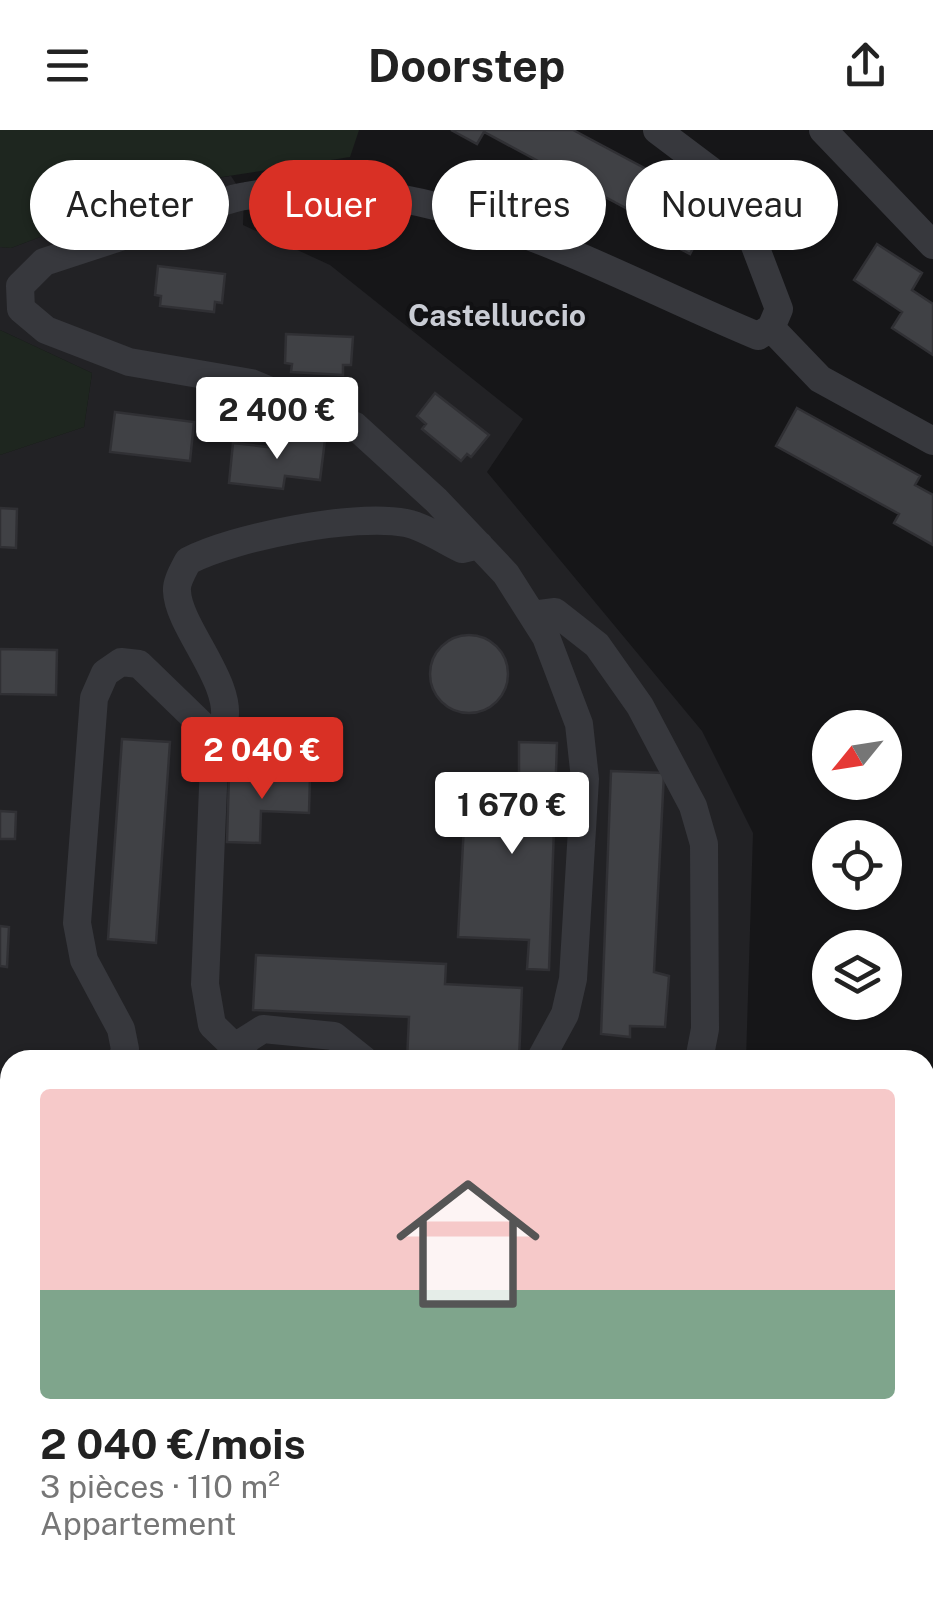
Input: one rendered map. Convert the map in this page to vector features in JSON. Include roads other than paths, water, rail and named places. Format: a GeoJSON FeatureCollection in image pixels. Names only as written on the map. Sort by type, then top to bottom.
{"type":"FeatureCollection","features":[{"type":"Feature","properties":{"kind":"street"},"geometry":{"type":"LineString","coordinates":[[545,1050],[564,1014],[573,979],[586,778],[578,724],[546,637],[506,574],[436,500],[355,426],[251,383],[129,362],[46,330],[21,309],[20,286],[44,262],[244,196],[330,190],[421,202],[488,221],[640,281],[758,336],[771,328],[779,309],[736,196],[718,176],[657,130]]}},
{"type":"Feature","properties":{"kind":"street"},"geometry":{"type":"LineString","coordinates":[[823,130],[933,245]]}},
{"type":"Feature","properties":{"kind":"street"},"geometry":{"type":"LineString","coordinates":[[771,328],[820,379],[933,442]]}},
{"type":"Feature","properties":{"kind":"street"},"geometry":{"type":"LineString","coordinates":[[208,745],[223,728],[224,710],[212,669],[182,610],[176,589],[188,560],[208,550],[316,527],[373,520],[410,524],[462,549],[479,545]]}},
{"type":"Feature","properties":{"kind":"street"},"geometry":{"type":"LineString","coordinates":[[532,614],[556,612],[597,645],[640,706],[694,806],[704,844],[705,878],[705,1029],[701,1050]]}},
{"type":"Feature","properties":{"kind":"street"},"geometry":{"type":"LineString","coordinates":[[124,1050],[122,1029],[84,960],[77,923],[94,698],[105,672],[121,662],[139,664],[201,724],[214,763],[205,984],[212,1025],[237,1050]]}},
{"type":"Feature","properties":{"kind":"street"},"geometry":{"type":"LineString","coordinates":[[245,1050],[263,1029],[334,1036],[352,1050]]}},
{"type":"Feature","properties":{"kind":"district","name":"Castelluccio"},"geometry":{"type":"Point","coordinates":[497,316]}}]}
